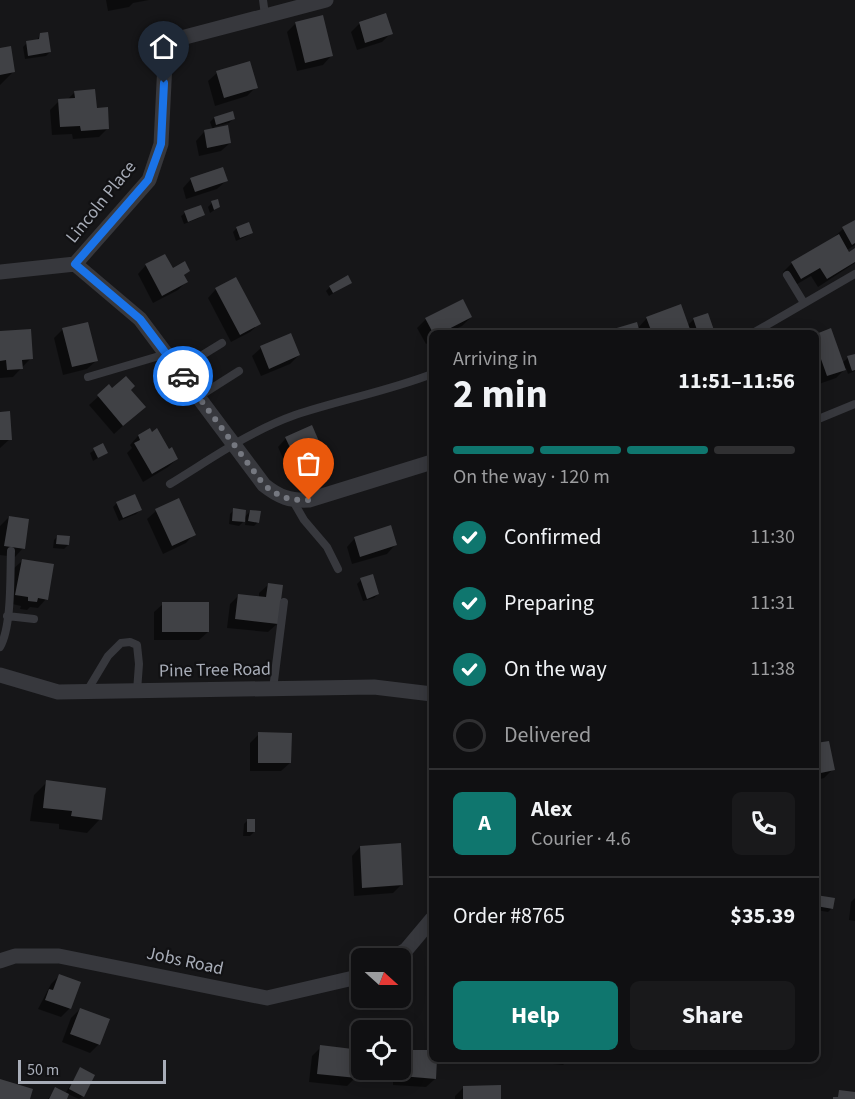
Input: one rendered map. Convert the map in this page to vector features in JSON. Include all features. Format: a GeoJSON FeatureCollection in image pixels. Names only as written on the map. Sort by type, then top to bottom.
{"type":"FeatureCollection","features":[{"type":"Feature","properties":{"kind":"street","name":"Lincoln Place"},"geometry":{"type":"LineString","coordinates":[[75,264],[148,180],[161,144],[166,42],[264,8],[326,0]]}},
{"type":"Feature","properties":{"kind":"street"},"geometry":{"type":"LineString","coordinates":[[0,272],[75,264],[140,319],[264,485],[277,496],[293,501],[309,500],[429,463]]}},
{"type":"Feature","properties":{"kind":"street","name":"Pine Tree Road"},"geometry":{"type":"LineString","coordinates":[[0,675],[58,692],[374,687],[429,693]]}},
{"type":"Feature","properties":{"kind":"street"},"geometry":{"type":"LineString","coordinates":[[408,948],[429,923]]}},
{"type":"Feature","properties":{"kind":"street","name":"Jobs Road"},"geometry":{"type":"LineString","coordinates":[[0,961],[15,956],[59,956],[267,998],[351,979]]}},
{"type":"Feature","properties":{"kind":"lane"},"geometry":{"type":"LineString","coordinates":[[758,330],[855,274]]}},
{"type":"Feature","properties":{"kind":"lane"},"geometry":{"type":"LineString","coordinates":[[787,275],[804,303]]}},
{"type":"Feature","properties":{"kind":"lane"},"geometry":{"type":"LineString","coordinates":[[178,370],[222,343]]}},
{"type":"Feature","properties":{"kind":"lane"},"geometry":{"type":"LineString","coordinates":[[88,377],[166,354]]}},
{"type":"Feature","properties":{"kind":"lane"},"geometry":{"type":"LineString","coordinates":[[198,397],[239,371]]}},
{"type":"Feature","properties":{"kind":"lane"},"geometry":{"type":"LineString","coordinates":[[170,483],[215,457],[233,443],[293,416],[429,375]]}},
{"type":"Feature","properties":{"kind":"lane"},"geometry":{"type":"LineString","coordinates":[[819,419],[855,404]]}},
{"type":"Feature","properties":{"kind":"lane"},"geometry":{"type":"LineString","coordinates":[[293,501],[304,520],[327,547],[338,569]]}},
{"type":"Feature","properties":{"kind":"lane"},"geometry":{"type":"LineString","coordinates":[[0,647],[3,642],[7,616],[11,550]]}},
{"type":"Feature","properties":{"kind":"lane"},"geometry":{"type":"LineString","coordinates":[[273,689],[284,602]]}},
{"type":"Feature","properties":{"kind":"lane"},"geometry":{"type":"LineString","coordinates":[[7,616],[34,619]]}},
{"type":"Feature","properties":{"kind":"lane"},"geometry":{"type":"LineString","coordinates":[[86,691],[108,656],[121,643],[130,642],[137,645],[139,664],[137,691]]}},
{"type":"Feature","properties":{"kind":"building"},"geometry":{"type":"Polygon","coordinates":[[[386,13],[393,34],[365,43],[359,22],[386,13]]]}},
{"type":"Feature","properties":{"kind":"building"},"geometry":{"type":"Polygon","coordinates":[[[323,15],[333,56],[305,63],[295,22],[323,15]]]}},
{"type":"Feature","properties":{"kind":"building"},"geometry":{"type":"Polygon","coordinates":[[[48,32],[51,52],[28,56],[26,41],[39,39],[40,33],[48,32]]]}},
{"type":"Feature","properties":{"kind":"building"},"geometry":{"type":"Polygon","coordinates":[[[11,46],[15,72],[0,75],[0,48],[11,46]]]}},
{"type":"Feature","properties":{"kind":"building"},"geometry":{"type":"Polygon","coordinates":[[[250,61],[258,88],[224,98],[216,71],[250,61]]]}},
{"type":"Feature","properties":{"kind":"building"},"geometry":{"type":"Polygon","coordinates":[[[95,89],[97,108],[108,107],[109,129],[81,131],[80,126],[60,127],[58,99],[75,98],[74,91],[95,89]]]}},
{"type":"Feature","properties":{"kind":"building"},"geometry":{"type":"Polygon","coordinates":[[[233,111],[235,119],[216,125],[214,117],[233,111]]]}},
{"type":"Feature","properties":{"kind":"building"},"geometry":{"type":"Polygon","coordinates":[[[228,125],[231,143],[207,148],[204,130],[228,125]]]}},
{"type":"Feature","properties":{"kind":"building"},"geometry":{"type":"Polygon","coordinates":[[[223,167],[228,181],[195,192],[190,178],[223,167]]]}},
{"type":"Feature","properties":{"kind":"building"},"geometry":{"type":"Polygon","coordinates":[[[218,199],[220,207],[214,210],[211,201],[218,199]]]}},
{"type":"Feature","properties":{"kind":"building"},"geometry":{"type":"Polygon","coordinates":[[[201,205],[205,215],[188,222],[184,211],[201,205]]]}},
{"type":"Feature","properties":{"kind":"building"},"geometry":{"type":"Polygon","coordinates":[[[855,220],[855,243],[852,245],[842,227],[855,220]]]}},
{"type":"Feature","properties":{"kind":"building"},"geometry":{"type":"Polygon","coordinates":[[[249,222],[253,233],[240,238],[236,227],[249,222]]]}},
{"type":"Feature","properties":{"kind":"building"},"geometry":{"type":"Polygon","coordinates":[[[839,234],[849,252],[855,248],[855,262],[827,279],[820,268],[801,279],[791,262],[839,234]]]}},
{"type":"Feature","properties":{"kind":"building"},"geometry":{"type":"Polygon","coordinates":[[[165,254],[173,268],[185,261],[190,271],[184,275],[188,282],[162,296],[145,264],[165,254]]]}},
{"type":"Feature","properties":{"kind":"building"},"geometry":{"type":"Polygon","coordinates":[[[348,275],[352,283],[333,293],[329,286],[348,275]]]}},
{"type":"Feature","properties":{"kind":"building"},"geometry":{"type":"Polygon","coordinates":[[[236,277],[261,324],[240,335],[215,288],[236,277]]]}},
{"type":"Feature","properties":{"kind":"building"},"geometry":{"type":"Polygon","coordinates":[[[463,299],[472,317],[447,330],[431,330],[425,318],[463,299]]]}},
{"type":"Feature","properties":{"kind":"building"},"geometry":{"type":"Polygon","coordinates":[[[681,304],[690,330],[651,330],[646,317],[681,304]]]}},
{"type":"Feature","properties":{"kind":"building"},"geometry":{"type":"Polygon","coordinates":[[[708,313],[714,330],[697,330],[693,318],[708,313]]]}},
{"type":"Feature","properties":{"kind":"building"},"geometry":{"type":"Polygon","coordinates":[[[88,322],[98,361],[72,367],[62,328],[88,322]]]}},
{"type":"Feature","properties":{"kind":"building"},"geometry":{"type":"Polygon","coordinates":[[[637,322],[639,330],[610,330],[637,322]]]}},
{"type":"Feature","properties":{"kind":"building"},"geometry":{"type":"Polygon","coordinates":[[[831,328],[846,370],[827,376],[819,353],[819,333],[831,328]]]}},
{"type":"Feature","properties":{"kind":"building"},"geometry":{"type":"Polygon","coordinates":[[[31,329],[33,359],[22,360],[23,369],[7,370],[6,360],[0,361],[0,331],[31,329]]]}},
{"type":"Feature","properties":{"kind":"building"},"geometry":{"type":"Polygon","coordinates":[[[291,333],[300,355],[269,369],[260,346],[291,333]]]}},
{"type":"Feature","properties":{"kind":"building"},"geometry":{"type":"Polygon","coordinates":[[[855,354],[855,370],[852,371],[847,356],[855,354]]]}},
{"type":"Feature","properties":{"kind":"building"},"geometry":{"type":"Polygon","coordinates":[[[126,376],[135,386],[131,390],[146,407],[123,426],[97,395],[109,384],[112,388],[126,376]]]}},
{"type":"Feature","properties":{"kind":"building"},"geometry":{"type":"Polygon","coordinates":[[[10,411],[12,440],[0,440],[0,412],[10,411]]]}},
{"type":"Feature","properties":{"kind":"building"},"geometry":{"type":"Polygon","coordinates":[[[312,425],[321,446],[295,458],[285,437],[312,425]]]}},
{"type":"Feature","properties":{"kind":"building"},"geometry":{"type":"Polygon","coordinates":[[[150,428],[152,432],[157,428],[169,449],[172,447],[178,459],[152,474],[134,443],[140,440],[138,435],[150,428]]]}},
{"type":"Feature","properties":{"kind":"building"},"geometry":{"type":"Polygon","coordinates":[[[103,443],[108,453],[98,458],[93,448],[103,443]]]}},
{"type":"Feature","properties":{"kind":"building"},"geometry":{"type":"Polygon","coordinates":[[[135,494],[142,510],[123,518],[116,502],[135,494]]]}},
{"type":"Feature","properties":{"kind":"building"},"geometry":{"type":"Polygon","coordinates":[[[179,498],[196,535],[172,546],[155,509],[179,498]]]}},
{"type":"Feature","properties":{"kind":"building"},"geometry":{"type":"Polygon","coordinates":[[[233,508],[246,510],[245,522],[232,521],[233,508]]]}},
{"type":"Feature","properties":{"kind":"building"},"geometry":{"type":"Polygon","coordinates":[[[250,510],[261,511],[259,523],[248,521],[250,510]]]}},
{"type":"Feature","properties":{"kind":"building"},"geometry":{"type":"Polygon","coordinates":[[[9,516],[29,519],[25,549],[4,546],[9,516]]]}},
{"type":"Feature","properties":{"kind":"building"},"geometry":{"type":"Polygon","coordinates":[[[391,525],[397,545],[360,557],[354,537],[391,525]]]}},
{"type":"Feature","properties":{"kind":"building"},"geometry":{"type":"Polygon","coordinates":[[[57,535],[70,536],[69,545],[56,544],[57,535]]]}},
{"type":"Feature","properties":{"kind":"building"},"geometry":{"type":"Polygon","coordinates":[[[22,559],[54,564],[48,600],[38,598],[37,602],[28,601],[28,597],[15,595],[22,559]]]}},
{"type":"Feature","properties":{"kind":"building"},"geometry":{"type":"Polygon","coordinates":[[[373,574],[379,594],[367,599],[360,578],[373,574]]]}},
{"type":"Feature","properties":{"kind":"building"},"geometry":{"type":"Polygon","coordinates":[[[268,583],[283,585],[278,624],[235,619],[238,594],[266,597],[268,583]]]}},
{"type":"Feature","properties":{"kind":"building"},"geometry":{"type":"Polygon","coordinates":[[[162,602],[209,602],[209,632],[162,632],[162,602]]]}},
{"type":"Feature","properties":{"kind":"building"},"geometry":{"type":"Polygon","coordinates":[[[258,732],[292,733],[291,763],[258,763],[258,732]]]}},
{"type":"Feature","properties":{"kind":"building"},"geometry":{"type":"Polygon","coordinates":[[[829,741],[835,770],[819,773],[819,743],[829,741]]]}},
{"type":"Feature","properties":{"kind":"building"},"geometry":{"type":"Polygon","coordinates":[[[46,780],[106,788],[102,820],[71,816],[72,811],[43,808],[46,780]]]}},
{"type":"Feature","properties":{"kind":"building"},"geometry":{"type":"Polygon","coordinates":[[[247,819],[255,819],[255,832],[247,832],[247,819]]]}},
{"type":"Feature","properties":{"kind":"building"},"geometry":{"type":"Polygon","coordinates":[[[401,843],[403,885],[362,888],[360,846],[401,843]]]}},
{"type":"Feature","properties":{"kind":"building"},"geometry":{"type":"Polygon","coordinates":[[[819,895],[835,898],[833,909],[819,907],[819,895]]]}},
{"type":"Feature","properties":{"kind":"building"},"geometry":{"type":"Polygon","coordinates":[[[59,974],[81,982],[71,1009],[45,1000],[49,989],[53,990],[59,974]]]}},
{"type":"Feature","properties":{"kind":"building"},"geometry":{"type":"Polygon","coordinates":[[[80,1008],[110,1019],[100,1045],[70,1034],[80,1008]]]}},
{"type":"Feature","properties":{"kind":"building"},"geometry":{"type":"Polygon","coordinates":[[[320,1045],[351,1049],[351,1077],[317,1074],[320,1045]]]}},
{"type":"Feature","properties":{"kind":"building"},"geometry":{"type":"Polygon","coordinates":[[[411,1050],[429,1050],[429,1062],[437,1062],[436,1079],[411,1077],[411,1050]]]}},
{"type":"Feature","properties":{"kind":"building"},"geometry":{"type":"Polygon","coordinates":[[[80,1067],[95,1075],[84,1097],[69,1089],[80,1067]]]}},
{"type":"Feature","properties":{"kind":"building"},"geometry":{"type":"Polygon","coordinates":[[[0,1079],[33,1089],[30,1099],[0,1099],[0,1079]]]}},
{"type":"Feature","properties":{"kind":"building"},"geometry":{"type":"Polygon","coordinates":[[[501,1085],[501,1099],[463,1099],[463,1086],[501,1085]]]}},
{"type":"Feature","properties":{"kind":"building"},"geometry":{"type":"Polygon","coordinates":[[[55,1087],[69,1094],[67,1099],[49,1099],[55,1087]]]}},
{"type":"Feature","properties":{"kind":"building"},"geometry":{"type":"Polygon","coordinates":[[[839,1090],[855,1092],[855,1099],[833,1099],[833,1097],[838,1097],[839,1090]]]}},
{"type":"Feature","properties":{"kind":"way so far"},"geometry":{"type":"LineString","coordinates":[[183,376],[264,485],[277,496],[293,501],[309,500]]}},
{"type":"Feature","properties":{"kind":"route"},"geometry":{"type":"LineString","coordinates":[[164,83],[161,144],[148,180],[75,264],[140,319],[183,376]]}}]}
